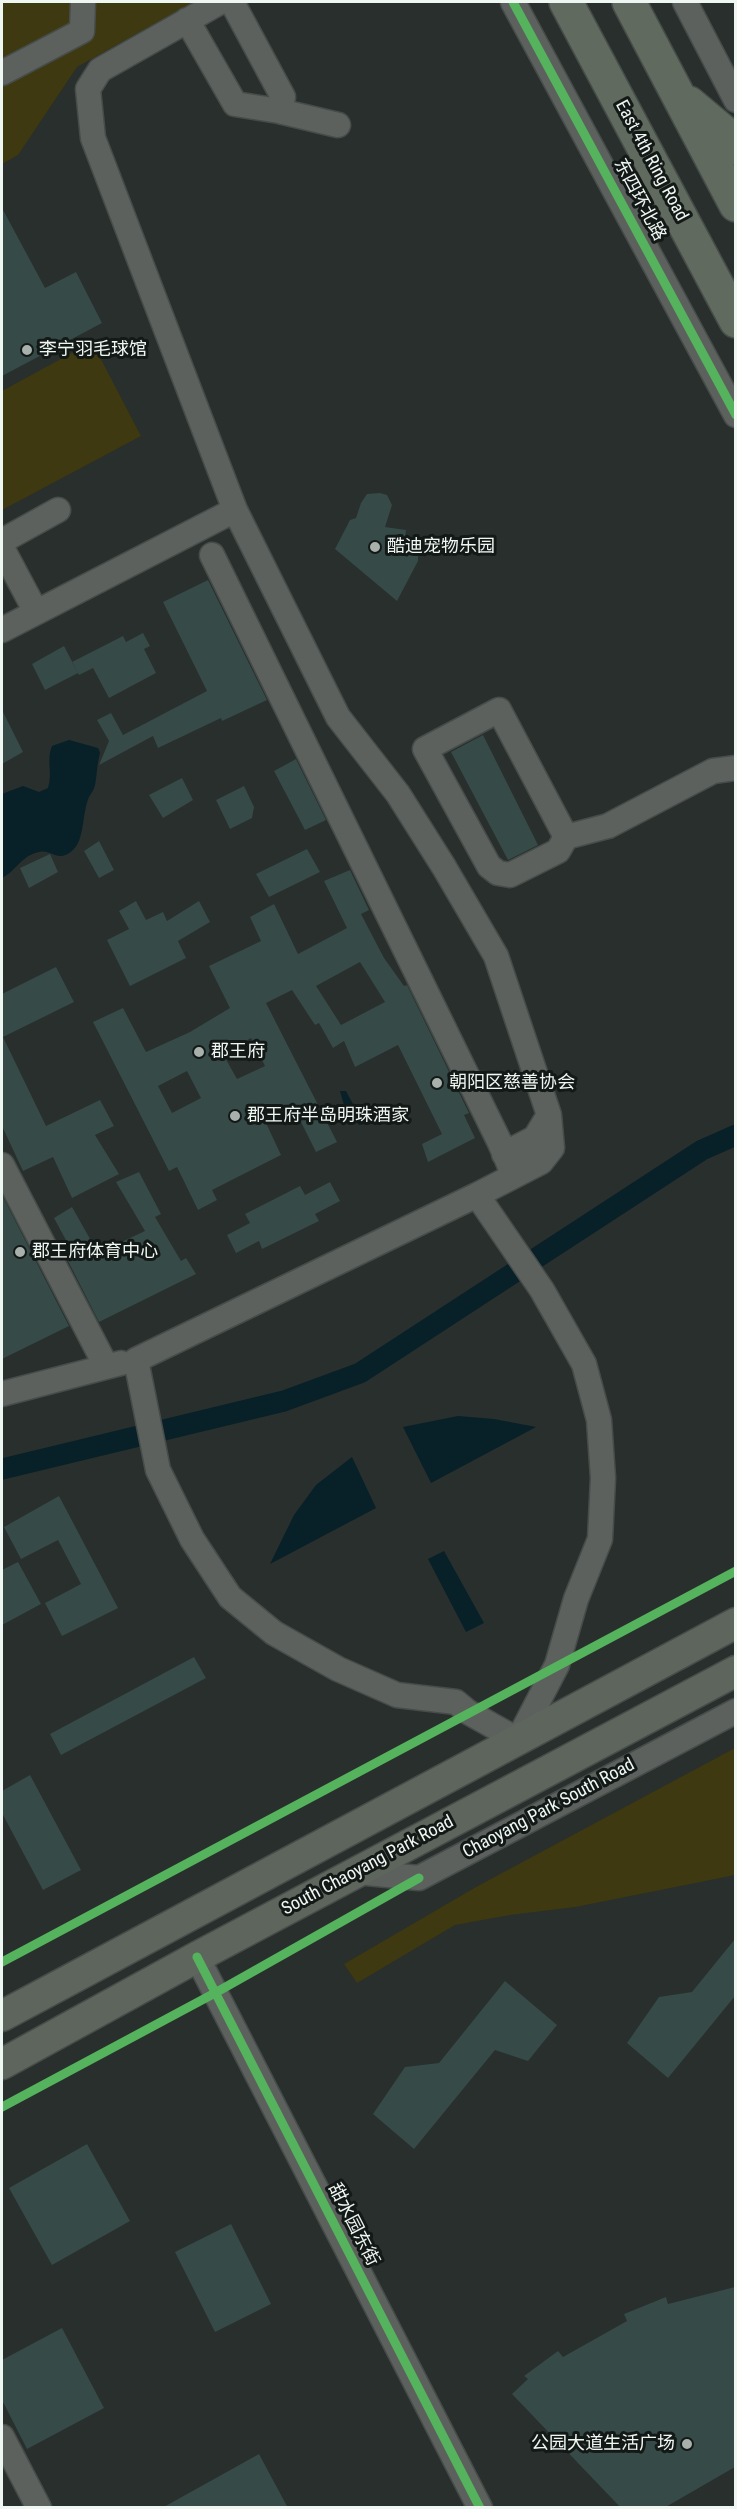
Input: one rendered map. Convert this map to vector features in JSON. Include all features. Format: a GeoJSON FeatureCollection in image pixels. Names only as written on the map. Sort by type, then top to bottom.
{"type":"FeatureCollection","features":[{"type":"Feature","properties":{"kind":"highway","name":"East 4th Ring Road"},"geometry":{"type":"LineString","coordinates":[[566,2],[735,321]]}},
{"type":"Feature","properties":{"kind":"highway"},"geometry":{"type":"LineString","coordinates":[[629,2],[735,205]]}},
{"type":"Feature","properties":{"kind":"highway"},"geometry":{"type":"LineString","coordinates":[[676,93],[726,134],[735,148]]}},
{"type":"Feature","properties":{"kind":"main road"},"geometry":{"type":"LineString","coordinates":[[2,2016],[735,1623]]}},
{"type":"Feature","properties":{"kind":"main road","name":"South Chaoyang Park Road"},"geometry":{"type":"LineString","coordinates":[[2,2064],[197,1957],[735,1671]]}},
{"type":"Feature","properties":{"kind":"street"},"geometry":{"type":"LineString","coordinates":[[2,73],[82,31],[83,2]]}},
{"type":"Feature","properties":{"kind":"street"},"geometry":{"type":"LineString","coordinates":[[2,1394],[136,1360],[477,1195],[535,1138],[549,1115],[496,956],[398,794],[338,717],[235,510],[93,138],[88,89],[100,70],[220,2]]}},
{"type":"Feature","properties":{"kind":"street"},"geometry":{"type":"LineString","coordinates":[[232,2],[283,97],[279,111]]}},
{"type":"Feature","properties":{"kind":"street","name":"东四环北路"},"geometry":{"type":"LineString","coordinates":[[513,2],[735,415]]}},
{"type":"Feature","properties":{"kind":"street"},"geometry":{"type":"LineString","coordinates":[[685,2],[735,100]]}},
{"type":"Feature","properties":{"kind":"street"},"geometry":{"type":"LineString","coordinates":[[187,20],[235,104],[279,111],[338,125]]}},
{"type":"Feature","properties":{"kind":"street"},"geometry":{"type":"LineString","coordinates":[[2,541],[58,510]]}},
{"type":"Feature","properties":{"kind":"street"},"geometry":{"type":"LineString","coordinates":[[2,630],[235,510]]}},
{"type":"Feature","properties":{"kind":"street"},"geometry":{"type":"LineString","coordinates":[[2,548],[36,612]]}},
{"type":"Feature","properties":{"kind":"street"},"geometry":{"type":"LineString","coordinates":[[212,555],[509,1165]]}},
{"type":"Feature","properties":{"kind":"street"},"geometry":{"type":"LineString","coordinates":[[566,837],[499,710],[425,749],[489,866],[498,873],[510,875],[558,850],[566,837],[608,826],[713,771],[735,768]]}},
{"type":"Feature","properties":{"kind":"street"},"geometry":{"type":"LineString","coordinates":[[2,1165],[106,1366]]}},
{"type":"Feature","properties":{"kind":"street"},"geometry":{"type":"LineString","coordinates":[[136,1360],[158,1470],[192,1539],[230,1597],[274,1633],[338,1669],[397,1695],[456,1702],[468,1712],[518,1740],[557,1665],[576,1599],[600,1539],[603,1478],[599,1420],[584,1364],[542,1290],[477,1195]]}},
{"type":"Feature","properties":{"kind":"street","name":"Chaoyang Park South Road"},"geometry":{"type":"LineString","coordinates":[[356,1872],[418,1878],[735,1711]]}},
{"type":"Feature","properties":{"kind":"street","name":"甜水园东街"},"geometry":{"type":"LineString","coordinates":[[197,1957],[480,2508]]}},
{"type":"Feature","properties":{"kind":"street"},"geometry":{"type":"LineString","coordinates":[[2,2437],[39,2508]]}},
{"type":"Feature","properties":{"kind":"shaded area"},"geometry":{"type":"Polygon","coordinates":[[[2,2],[193,2],[77,67],[18,155],[2,164],[2,2]]]}},
{"type":"Feature","properties":{"kind":"shaded area"},"geometry":{"type":"Polygon","coordinates":[[[92,342],[141,436],[2,510],[2,391],[92,342]]]}},
{"type":"Feature","properties":{"kind":"shaded area"},"geometry":{"type":"Polygon","coordinates":[[[735,1748],[735,1875],[575,1907],[455,1925],[357,1983],[344,1964],[476,1887],[735,1748]]]}},
{"type":"Feature","properties":{"kind":"water"},"geometry":{"type":"Polygon","coordinates":[[[69,740],[98,748],[100,753],[95,785],[87,803],[80,839],[73,850],[63,856],[39,852],[28,856],[2,878],[2,794],[23,786],[39,792],[48,788],[52,746],[69,740]]]}},
{"type":"Feature","properties":{"kind":"water"},"geometry":{"type":"Polygon","coordinates":[[[340,1091],[346,1091],[355,1108],[369,1104],[371,1115],[364,1124],[359,1125],[352,1113],[345,1109],[340,1091]]]}},
{"type":"Feature","properties":{"kind":"water"},"geometry":{"type":"Polygon","coordinates":[[[458,1416],[494,1419],[536,1427],[431,1483],[403,1427],[458,1416]]]}},
{"type":"Feature","properties":{"kind":"water"},"geometry":{"type":"Polygon","coordinates":[[[352,1457],[376,1508],[270,1564],[294,1515],[316,1485],[352,1457]]]}},
{"type":"Feature","properties":{"kind":"water"},"geometry":{"type":"Polygon","coordinates":[[[444,1551],[484,1623],[466,1632],[428,1559],[444,1551]]]}},
{"type":"Feature","properties":{"kind":"building","name":"李宁羽毛球馆"},"geometry":{"type":"Polygon","coordinates":[[[2,208],[45,288],[76,272],[102,323],[2,376],[2,208]]]}},
{"type":"Feature","properties":{"kind":"building","name":"酷迪宠物乐园"},"geometry":{"type":"Polygon","coordinates":[[[367,494],[387,495],[392,505],[385,527],[406,530],[405,540],[418,549],[418,561],[397,601],[335,549],[350,520],[356,518],[367,494]]]}},
{"type":"Feature","properties":{"kind":"building"},"geometry":{"type":"Polygon","coordinates":[[[208,580],[267,700],[222,721],[221,718],[158,748],[153,736],[99,765],[109,741],[97,720],[111,713],[123,735],[207,691],[163,602],[208,580]]]}},
{"type":"Feature","properties":{"kind":"building"},"geometry":{"type":"Polygon","coordinates":[[[143,633],[150,646],[144,649],[156,673],[109,698],[93,668],[79,675],[72,662],[123,636],[126,642],[143,633]]]}},
{"type":"Feature","properties":{"kind":"building"},"geometry":{"type":"Polygon","coordinates":[[[64,646],[78,673],[45,690],[32,664],[64,646]]]}},
{"type":"Feature","properties":{"kind":"building"},"geometry":{"type":"Polygon","coordinates":[[[2,710],[23,752],[2,764],[2,710]]]}},
{"type":"Feature","properties":{"kind":"building"},"geometry":{"type":"Polygon","coordinates":[[[483,735],[538,845],[508,860],[451,752],[483,735]]]}},
{"type":"Feature","properties":{"kind":"building"},"geometry":{"type":"Polygon","coordinates":[[[296,759],[326,820],[305,830],[274,771],[296,759]]]}},
{"type":"Feature","properties":{"kind":"building"},"geometry":{"type":"Polygon","coordinates":[[[182,778],[193,800],[163,818],[149,795],[182,778]]]}},
{"type":"Feature","properties":{"kind":"building"},"geometry":{"type":"Polygon","coordinates":[[[244,786],[254,807],[252,818],[230,829],[216,800],[244,786]]]}},
{"type":"Feature","properties":{"kind":"building"},"geometry":{"type":"Polygon","coordinates":[[[99,841],[114,870],[99,878],[84,851],[99,841]]]}},
{"type":"Feature","properties":{"kind":"building"},"geometry":{"type":"Polygon","coordinates":[[[307,849],[320,872],[269,897],[256,874],[307,849]]]}},
{"type":"Feature","properties":{"kind":"building"},"geometry":{"type":"Polygon","coordinates":[[[50,854],[58,872],[29,888],[20,868],[50,854]]]}},
{"type":"Feature","properties":{"kind":"building"},"geometry":{"type":"Polygon","coordinates":[[[350,870],[369,910],[361,914],[384,958],[404,986],[407,985],[469,1113],[464,1115],[475,1138],[428,1162],[422,1144],[442,1134],[398,1045],[355,1067],[344,1041],[333,1048],[319,1023],[315,1025],[292,990],[266,1003],[337,1142],[316,1152],[294,1108],[266,1123],[281,1155],[212,1190],[217,1200],[198,1210],[177,1167],[169,1171],[93,1022],[123,1008],[146,1052],[190,1032],[230,1008],[209,966],[261,941],[250,917],[274,904],[298,954],[347,928],[324,881],[350,870]],[[360,962],[316,986],[341,1025],[385,1002],[360,962]],[[251,1038],[223,1054],[237,1079],[265,1066],[251,1038]],[[187,1071],[158,1086],[172,1113],[201,1098],[187,1071]]]}},
{"type":"Feature","properties":{"kind":"building"},"geometry":{"type":"Polygon","coordinates":[[[136,901],[146,920],[163,912],[167,921],[199,901],[210,922],[178,941],[186,958],[130,986],[107,940],[129,929],[119,911],[136,901]]]}},
{"type":"Feature","properties":{"kind":"building"},"geometry":{"type":"Polygon","coordinates":[[[56,967],[74,1002],[3,1037],[46,1126],[100,1100],[114,1126],[95,1135],[119,1174],[72,1198],[53,1157],[23,1171],[2,1126],[2,994],[56,967]]]}},
{"type":"Feature","properties":{"kind":"building"},"geometry":{"type":"Polygon","coordinates":[[[139,1172],[161,1214],[155,1217],[181,1261],[186,1258],[196,1274],[99,1322],[67,1259],[74,1255],[54,1218],[72,1207],[98,1253],[145,1231],[116,1182],[139,1172]]]}},
{"type":"Feature","properties":{"kind":"building"},"geometry":{"type":"Polygon","coordinates":[[[330,1182],[340,1201],[315,1214],[319,1221],[262,1249],[259,1241],[236,1253],[227,1235],[250,1223],[245,1214],[300,1186],[305,1195],[330,1182]]]}},
{"type":"Feature","properties":{"kind":"building","name":"郡王府体育中心"},"geometry":{"type":"Polygon","coordinates":[[[2,1195],[69,1326],[2,1359],[2,1195]]]}},
{"type":"Feature","properties":{"kind":"building"},"geometry":{"type":"Polygon","coordinates":[[[59,1496],[118,1608],[62,1636],[45,1603],[81,1584],[58,1540],[21,1559],[4,1527],[59,1496]]]}},
{"type":"Feature","properties":{"kind":"building"},"geometry":{"type":"Polygon","coordinates":[[[18,1562],[41,1604],[2,1625],[2,1570],[18,1562]]]}},
{"type":"Feature","properties":{"kind":"building"},"geometry":{"type":"Polygon","coordinates":[[[194,1657],[206,1678],[61,1755],[50,1734],[194,1657]]]}},
{"type":"Feature","properties":{"kind":"building"},"geometry":{"type":"Polygon","coordinates":[[[30,1775],[81,1870],[43,1890],[2,1813],[2,1791],[30,1775]]]}},
{"type":"Feature","properties":{"kind":"building"},"geometry":{"type":"Polygon","coordinates":[[[735,1939],[735,1996],[668,2078],[627,2043],[659,1997],[692,1992],[735,1939]]]}},
{"type":"Feature","properties":{"kind":"building"},"geometry":{"type":"Polygon","coordinates":[[[505,1981],[557,2025],[528,2061],[495,2050],[414,2149],[373,2114],[405,2067],[439,2063],[505,1981]]]}},
{"type":"Feature","properties":{"kind":"building"},"geometry":{"type":"Polygon","coordinates":[[[87,2144],[130,2221],[52,2265],[9,2188],[87,2144]]]}},
{"type":"Feature","properties":{"kind":"building"},"geometry":{"type":"Polygon","coordinates":[[[231,2224],[271,2304],[215,2332],[175,2252],[231,2224]]]}},
{"type":"Feature","properties":{"kind":"building"},"geometry":{"type":"Polygon","coordinates":[[[735,2287],[735,2467],[664,2508],[621,2508],[512,2394],[528,2379],[524,2376],[558,2351],[563,2357],[627,2321],[624,2314],[666,2297],[668,2304],[735,2287]]]}},
{"type":"Feature","properties":{"kind":"building"},"geometry":{"type":"Polygon","coordinates":[[[62,2328],[104,2408],[27,2449],[2,2400],[2,2360],[62,2328]]]}},
{"type":"Feature","properties":{"kind":"building"},"geometry":{"type":"Polygon","coordinates":[[[259,2454],[288,2508],[162,2508],[259,2454]]]}},
{"type":"Feature","properties":{"kind":"waterway"},"geometry":{"type":"LineString","coordinates":[[2,1469],[284,1401],[360,1373],[702,1150],[736,1135]]}},
{"type":"Feature","properties":{"kind":"cycle path"},"geometry":{"type":"LineString","coordinates":[[513,2],[736,415]]}},
{"type":"Feature","properties":{"kind":"cycle path"},"geometry":{"type":"LineString","coordinates":[[2,1962],[736,1571]]}},
{"type":"Feature","properties":{"kind":"cycle path"},"geometry":{"type":"LineString","coordinates":[[2,2107],[215,1993],[419,1878]]}},
{"type":"Feature","properties":{"kind":"cycle path"},"geometry":{"type":"LineString","coordinates":[[197,1957],[480,2508]]}},
{"type":"Feature","properties":{"kind":"place","name":"李宁羽毛球馆"},"geometry":{"type":"Point","coordinates":[27,350]}},
{"type":"Feature","properties":{"kind":"place","name":"酷迪宠物乐园"},"geometry":{"type":"Point","coordinates":[375,547]}},
{"type":"Feature","properties":{"kind":"place","name":"郡王府"},"geometry":{"type":"Point","coordinates":[199,1052]}},
{"type":"Feature","properties":{"kind":"place","name":"朝阳区慈善协会"},"geometry":{"type":"Point","coordinates":[437,1083]}},
{"type":"Feature","properties":{"kind":"place","name":"郡王府半岛明珠酒家"},"geometry":{"type":"Point","coordinates":[235,1116]}},
{"type":"Feature","properties":{"kind":"place","name":"郡王府体育中心"},"geometry":{"type":"Point","coordinates":[20,1252]}},
{"type":"Feature","properties":{"kind":"place","name":"公园大道生活广场"},"geometry":{"type":"Point","coordinates":[687,2444]}}]}
